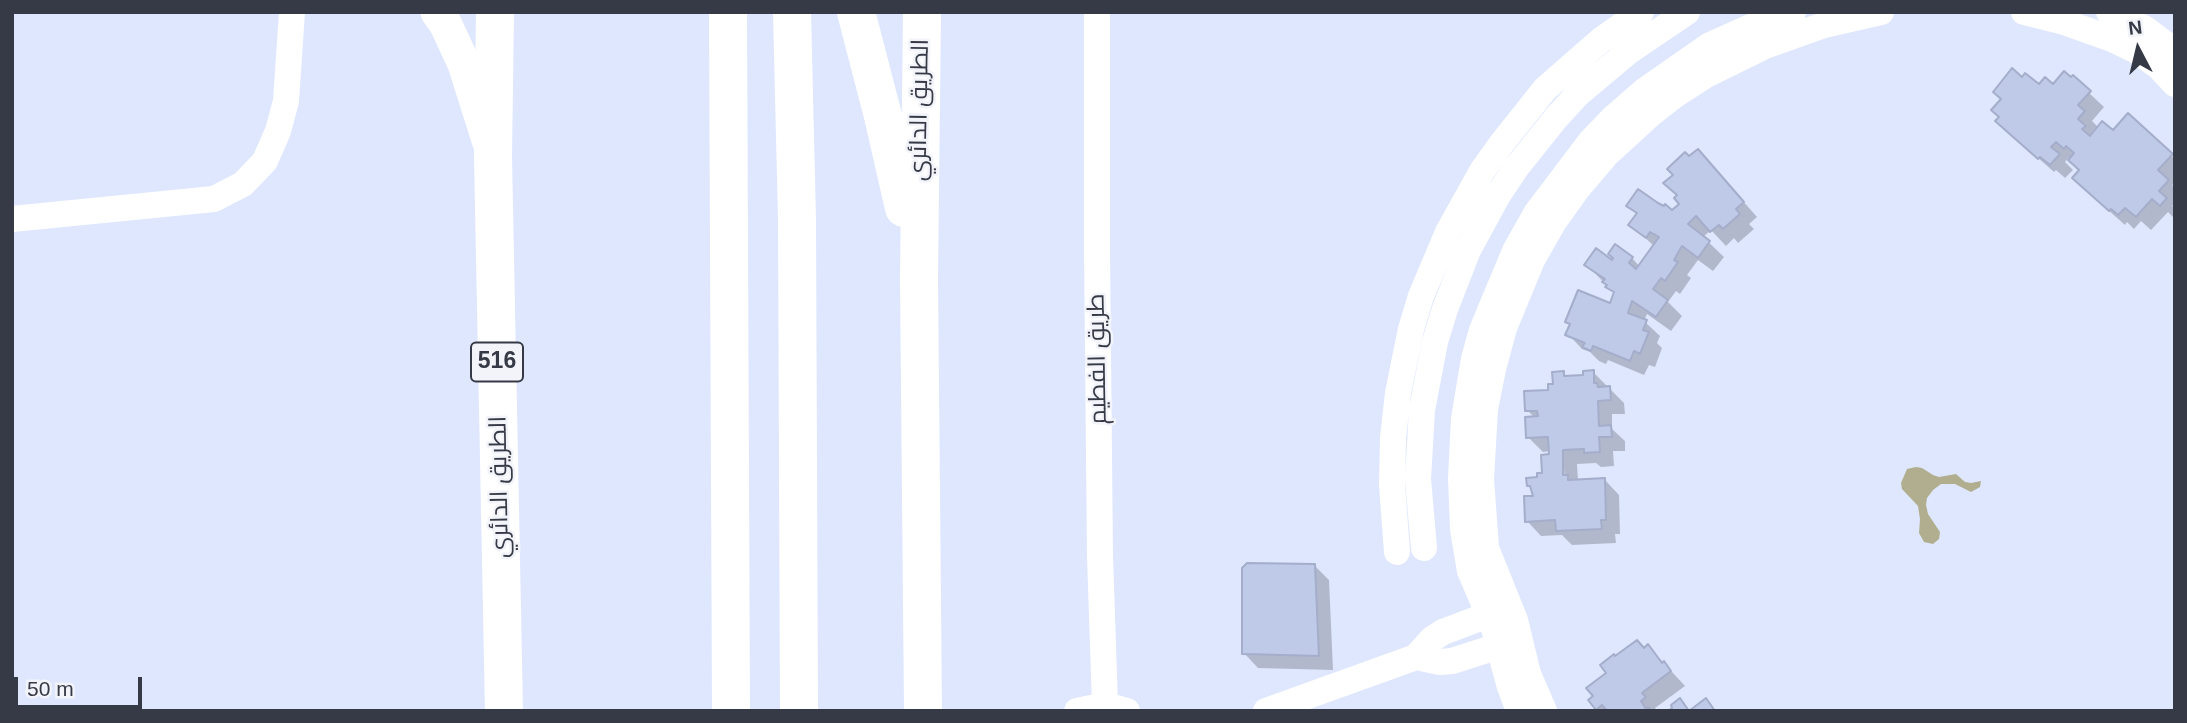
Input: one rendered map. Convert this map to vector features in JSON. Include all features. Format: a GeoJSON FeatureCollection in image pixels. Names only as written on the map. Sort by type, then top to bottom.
{"type":"FeatureCollection","features":[{"type":"Feature","properties":{"kind":"highway","name":"الطريق الدائري"},"geometry":{"type":"LineString","coordinates":[[495,12],[493,156],[504,711]]}},
{"type":"Feature","properties":{"kind":"highway"},"geometry":{"type":"LineString","coordinates":[[728,12],[731,711]]}},
{"type":"Feature","properties":{"kind":"highway"},"geometry":{"type":"LineString","coordinates":[[792,12],[797,220],[799,711]]}},
{"type":"Feature","properties":{"kind":"highway"},"geometry":{"type":"LineString","coordinates":[[856,12],[887,129],[919,279]]}},
{"type":"Feature","properties":{"kind":"highway","name":"الطريق الدائري"},"geometry":{"type":"LineString","coordinates":[[923,711],[919,279],[925,24]]}},
{"type":"Feature","properties":{"kind":"main road"},"geometry":{"type":"LineString","coordinates":[[437,12],[464,64],[493,156]]}},
{"type":"Feature","properties":{"kind":"street"},"geometry":{"type":"LineString","coordinates":[[12,219],[214,199],[243,184],[265,161],[278,131],[286,101],[292,12]]}},
{"type":"Feature","properties":{"kind":"street","name":"طريق الفطيم"},"geometry":{"type":"LineString","coordinates":[[1097,12],[1100,557],[1116,708]]}},
{"type":"Feature","properties":{"kind":"street"},"geometry":{"type":"LineString","coordinates":[[1397,552],[1392,485],[1398,393],[1411,329],[1421,296],[1448,232],[1482,171],[1545,89],[1601,40],[1641,12]]}},
{"type":"Feature","properties":{"kind":"street"},"geometry":{"type":"LineString","coordinates":[[1424,548],[1418,479],[1422,410],[1444,309],[1468,250],[1516,168],[1563,110],[1628,51],[1687,12]]}},
{"type":"Feature","properties":{"kind":"street"},"geometry":{"type":"LineString","coordinates":[[1519,711],[1489,615],[1470,571],[1465,551],[1481,454],[1485,410],[1510,285],[1578,188],[1606,155],[1620,126],[1652,113],[1706,75],[1765,46],[1792,20],[1824,24],[1881,12]]}},
{"type":"Feature","properties":{"kind":"street"},"geometry":{"type":"LineString","coordinates":[[2024,12],[2065,17],[2112,39],[2135,50],[2159,67],[2175,84]]}},
{"type":"Feature","properties":{"kind":"street"},"geometry":{"type":"LineString","coordinates":[[2109,12],[2144,28],[2175,51]]}},
{"type":"Feature","properties":{"kind":"street"},"geometry":{"type":"LineString","coordinates":[[1472,507],[1498,583],[1515,620],[1528,674],[1544,711]]}},
{"type":"Feature","properties":{"kind":"street"},"geometry":{"type":"LineString","coordinates":[[1266,711],[1416,657],[1432,639],[1443,632],[1489,615]]}},
{"type":"Feature","properties":{"kind":"street"},"geometry":{"type":"LineString","coordinates":[[1416,657],[1428,661],[1452,661],[1499,646]]}},
{"type":"Feature","properties":{"kind":"street"},"geometry":{"type":"LineString","coordinates":[[1077,711],[1116,708]]}},
{"type":"Feature","properties":{"kind":"shaded area"},"geometry":{"type":"Polygon","coordinates":[[[1916,467],[1939,477],[1956,474],[1965,482],[1981,481],[1980,487],[1971,492],[1955,484],[1941,484],[1933,490],[1926,505],[1928,514],[1940,532],[1939,539],[1933,544],[1924,542],[1919,533],[1918,506],[1902,489],[1901,483],[1907,469],[1916,467]]]}},
{"type":"Feature","properties":{"kind":"building"},"geometry":{"type":"Polygon","coordinates":[[[2012,68],[2022,77],[2025,73],[2039,84],[2045,77],[2053,84],[2064,71],[2071,77],[2073,75],[2091,91],[2078,105],[2085,111],[2078,119],[2086,126],[2082,129],[2090,136],[2102,121],[2113,130],[2128,113],[2173,154],[2158,170],[2169,180],[2159,191],[2167,198],[2160,206],[2152,199],[2136,217],[2125,208],[2118,215],[2111,209],[2109,211],[2072,178],[2079,170],[2068,160],[2074,153],[2066,146],[2064,149],[2056,142],[2051,147],[2060,154],[2050,165],[2040,157],[2038,159],[1995,121],[1999,117],[1991,110],[2001,99],[1993,92],[2012,68]]]}},
{"type":"Feature","properties":{"kind":"building"},"geometry":{"type":"Polygon","coordinates":[[[1698,149],[1744,202],[1736,209],[1740,214],[1723,229],[1719,225],[1710,232],[1696,216],[1688,224],[1710,241],[1698,258],[1682,246],[1674,260],[1678,262],[1665,281],[1661,278],[1653,289],[1668,300],[1656,317],[1632,301],[1628,313],[1647,320],[1643,330],[1649,332],[1640,354],[1634,351],[1630,361],[1593,346],[1591,351],[1582,347],[1585,343],[1565,335],[1570,324],[1565,322],[1578,290],[1610,303],[1614,292],[1605,287],[1607,285],[1602,282],[1605,279],[1584,265],[1596,248],[1612,260],[1608,254],[1615,244],[1633,257],[1629,263],[1636,269],[1659,237],[1650,232],[1646,238],[1628,225],[1637,213],[1626,206],[1638,189],[1672,210],[1679,204],[1674,198],[1677,195],[1663,183],[1673,175],[1667,169],[1685,152],[1689,156],[1698,149]]]}},
{"type":"Feature","properties":{"kind":"building"},"geometry":{"type":"Polygon","coordinates":[[[1594,370],[1594,383],[1597,383],[1598,387],[1610,386],[1611,400],[1598,401],[1599,426],[1611,425],[1612,437],[1599,437],[1600,452],[1584,453],[1584,449],[1563,450],[1563,475],[1568,475],[1568,480],[1605,478],[1606,520],[1601,520],[1602,529],[1556,531],[1555,520],[1525,522],[1524,496],[1533,496],[1526,478],[1537,477],[1537,473],[1542,473],[1541,455],[1549,454],[1548,437],[1526,438],[1525,417],[1538,416],[1537,411],[1525,411],[1524,391],[1548,390],[1548,384],[1553,384],[1552,372],[1564,371],[1564,376],[1583,375],[1583,371],[1594,370]]]}},
{"type":"Feature","properties":{"kind":"building"},"geometry":{"type":"Polygon","coordinates":[[[1247,563],[1315,564],[1319,656],[1242,654],[1242,568],[1247,563]]]}},
{"type":"Feature","properties":{"kind":"building"},"geometry":{"type":"Polygon","coordinates":[[[1637,640],[1644,648],[1648,644],[1671,671],[1642,693],[1646,697],[1641,701],[1646,709],[1648,707],[1651,711],[1607,711],[1602,705],[1596,710],[1588,700],[1593,696],[1586,688],[1606,673],[1600,665],[1637,640]]]}},
{"type":"Feature","properties":{"kind":"building"},"geometry":{"type":"Polygon","coordinates":[[[1680,698],[1689,711],[1668,711],[1672,708],[1671,705],[1680,698]]]}},
{"type":"Feature","properties":{"kind":"building"},"geometry":{"type":"Polygon","coordinates":[[[1706,698],[1715,711],[1689,711],[1706,698]]]}}]}
